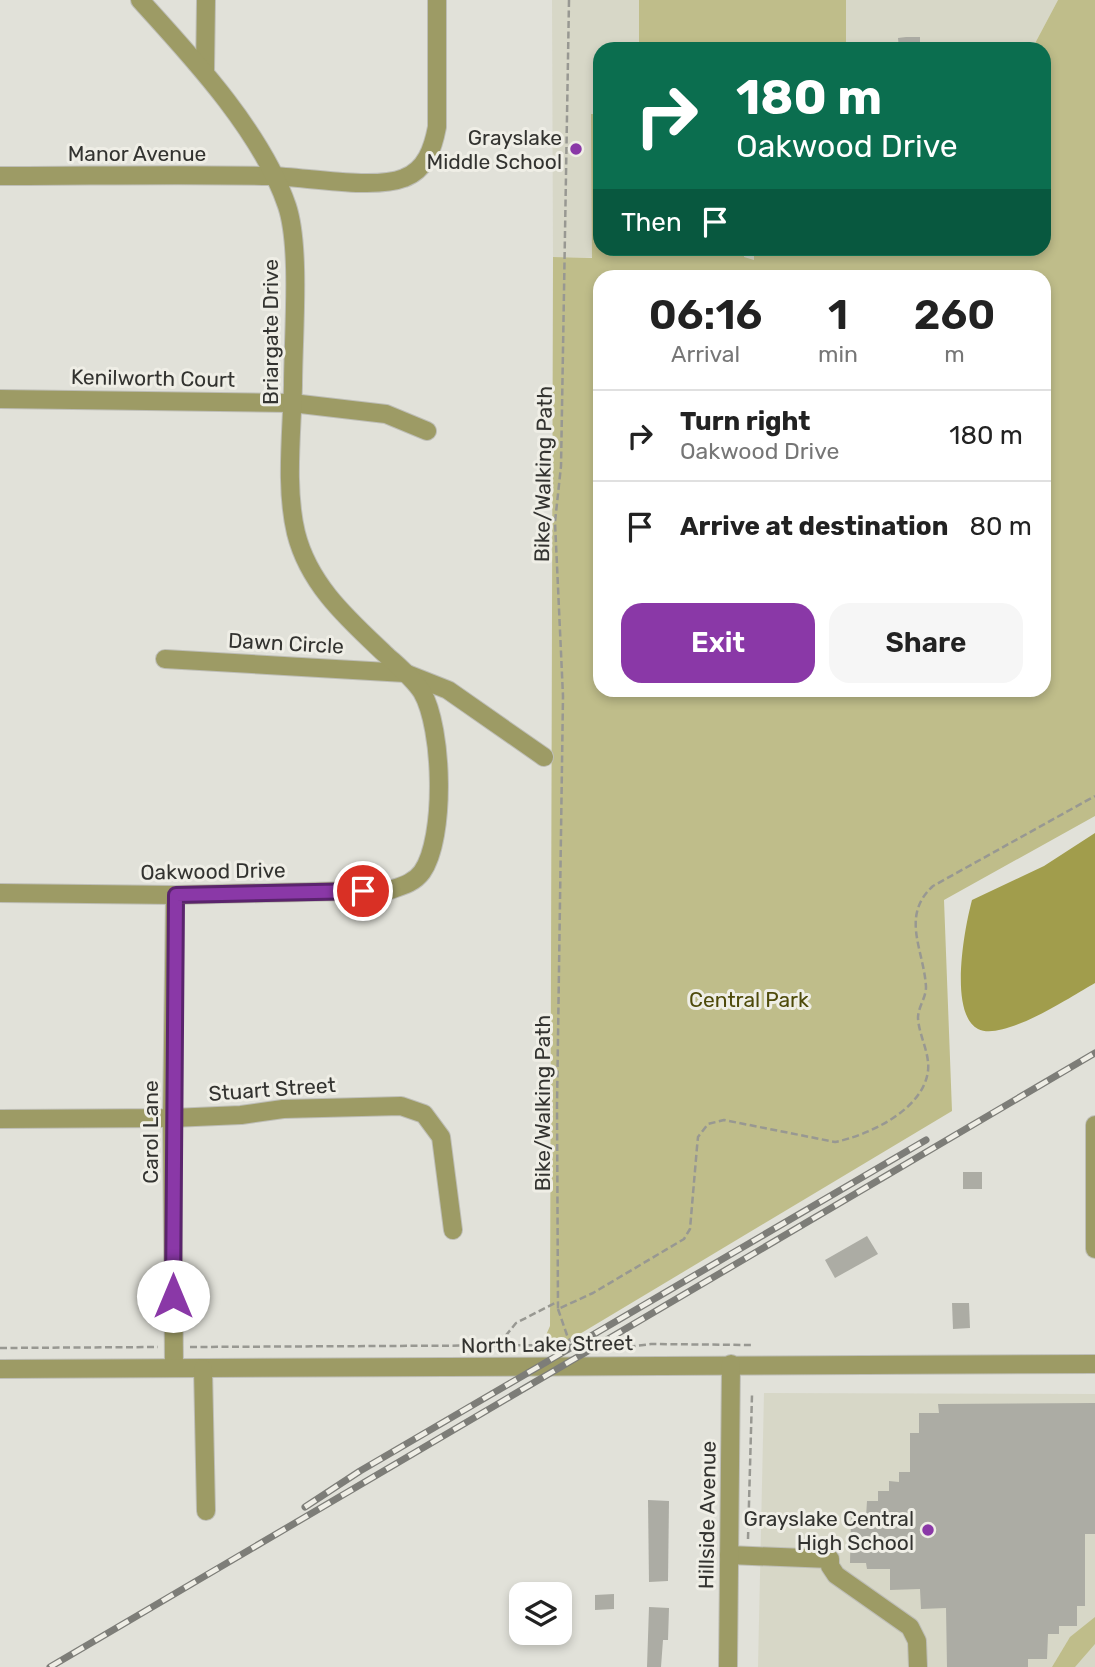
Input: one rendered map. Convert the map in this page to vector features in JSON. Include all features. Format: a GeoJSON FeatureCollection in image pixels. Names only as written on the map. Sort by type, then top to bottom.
{"type":"FeatureCollection","features":[{"type":"Feature","properties":{"kind":"street","name":"Briargate Drive"},"geometry":{"type":"LineString","coordinates":[[141,0],[205,72],[274,176],[288,207],[293,248],[292,488],[296,532],[312,572],[334,606],[421,690],[432,713],[437,742],[436,820],[433,844],[421,874]]}},
{"type":"Feature","properties":{"kind":"street"},"geometry":{"type":"LineString","coordinates":[[205,0],[205,72]]}},
{"type":"Feature","properties":{"kind":"street","name":"Manor Avenue"},"geometry":{"type":"LineString","coordinates":[[0,176],[274,176],[386,183],[416,172],[433,148],[436,127],[437,0]]}},
{"type":"Feature","properties":{"kind":"street","name":"Kenilworth Court"},"geometry":{"type":"LineString","coordinates":[[0,399],[292,403],[386,414],[427,430]]}},
{"type":"Feature","properties":{"kind":"street","name":"Dawn Circle"},"geometry":{"type":"LineString","coordinates":[[165,659],[405,673]]}},
{"type":"Feature","properties":{"kind":"street","name":"Briargate Drive"},"geometry":{"type":"LineString","coordinates":[[405,673],[448,690],[544,757]]}},
{"type":"Feature","properties":{"kind":"street","name":"Oakwood Drive"},"geometry":{"type":"LineString","coordinates":[[0,893],[176,895],[390,890],[408,884],[421,874]]}},
{"type":"Feature","properties":{"kind":"street","name":"Carol Lane"},"geometry":{"type":"LineString","coordinates":[[174,1368],[172,1118],[176,895]]}},
{"type":"Feature","properties":{"kind":"street","name":"Stuart Street"},"geometry":{"type":"LineString","coordinates":[[0,1119],[172,1118],[363,1105],[401,1106],[424,1114],[441,1137],[453,1230]]}},
{"type":"Feature","properties":{"kind":"street"},"geometry":{"type":"LineString","coordinates":[[1095,1125],[1095,1249]]}},
{"type":"Feature","properties":{"kind":"street","name":"Hillside Avenue"},"geometry":{"type":"LineString","coordinates":[[728,1667],[738,1555],[731,1364]]}},
{"type":"Feature","properties":{"kind":"street","name":"North Lake Street"},"geometry":{"type":"LineString","coordinates":[[0,1369],[1095,1364]]}},
{"type":"Feature","properties":{"kind":"street"},"geometry":{"type":"LineString","coordinates":[[203,1369],[206,1511]]}},
{"type":"Feature","properties":{"kind":"street"},"geometry":{"type":"LineString","coordinates":[[738,1555],[830,1559],[830,1566],[836,1575],[910,1627],[917,1641],[918,1667]]}},
{"type":"Feature","properties":{"kind":"path","name":"Bike/Walking Path"},"geometry":{"type":"LineString","coordinates":[[569,0],[561,466],[555,522],[563,696],[557,1302],[568,1338],[575,1345]]}},
{"type":"Feature","properties":{"kind":"path"},"geometry":{"type":"LineString","coordinates":[[558,1308],[593,1293],[684,1239],[690,1229],[698,1138],[708,1124],[724,1120],[835,1142],[851,1139],[892,1117],[919,1098],[928,1069],[918,1018],[926,986],[916,929],[920,897],[933,886],[1095,796]]}},
{"type":"Feature","properties":{"kind":"path"},"geometry":{"type":"LineString","coordinates":[[498,1345],[516,1323],[557,1302]]}},
{"type":"Feature","properties":{"kind":"path"},"geometry":{"type":"LineString","coordinates":[[505,1338],[510,1345]]}},
{"type":"Feature","properties":{"kind":"path"},"geometry":{"type":"LineString","coordinates":[[0,1348],[575,1345],[612,1349],[651,1344],[751,1345]]}},
{"type":"Feature","properties":{"kind":"path"},"geometry":{"type":"LineString","coordinates":[[738,1555],[752,1395]]}},
{"type":"Feature","properties":{"kind":"shaded area","name":"Grayslake Middle School"},"geometry":{"type":"Polygon","coordinates":[[[552,0],[1058,0],[1036,42],[593,42],[593,256],[754,256],[754,260],[553,257],[552,0]]]}},
{"type":"Feature","properties":{"kind":"shaded area"},"geometry":{"type":"Polygon","coordinates":[[[1095,833],[1095,983],[1020,1024],[989,1031],[978,1029],[969,1020],[963,1006],[961,988],[963,948],[972,900],[1044,866],[1095,833]]]}},
{"type":"Feature","properties":{"kind":"shaded area","name":"Grayslake Central High School"},"geometry":{"type":"Polygon","coordinates":[[[764,1393],[1095,1394],[1095,1667],[758,1667],[764,1393]]]}},
{"type":"Feature","properties":{"kind":"green space"},"geometry":{"type":"Polygon","coordinates":[[[639,0],[846,0],[846,42],[639,42],[639,0]]]}},
{"type":"Feature","properties":{"kind":"green space","name":"Central Park"},"geometry":{"type":"Polygon","coordinates":[[[1058,0],[1095,0],[1095,816],[944,900],[952,1111],[563,1344],[543,1342],[550,1326],[553,257],[592,258],[591,114],[593,256],[744,256],[754,260],[754,256],[1051,256],[1051,42],[1036,42],[1058,0]]]}},
{"type":"Feature","properties":{"kind":"green space"},"geometry":{"type":"Polygon","coordinates":[[[1095,1617],[1095,1644],[1075,1667],[1052,1667],[1070,1637],[1095,1617]]]}},
{"type":"Feature","properties":{"kind":"building"},"geometry":{"type":"Polygon","coordinates":[[[920,37],[920,42],[898,42],[898,38],[920,37]]]}},
{"type":"Feature","properties":{"kind":"building"},"geometry":{"type":"Polygon","coordinates":[[[963,1172],[982,1172],[982,1189],[963,1189],[963,1172]]]}},
{"type":"Feature","properties":{"kind":"building"},"geometry":{"type":"Polygon","coordinates":[[[867,1236],[878,1254],[835,1278],[825,1260],[867,1236]]]}},
{"type":"Feature","properties":{"kind":"building"},"geometry":{"type":"Polygon","coordinates":[[[952,1303],[969,1303],[970,1328],[953,1329],[952,1303]]]}},
{"type":"Feature","properties":{"kind":"building"},"geometry":{"type":"Polygon","coordinates":[[[1095,1403],[1095,1534],[1085,1534],[1085,1606],[1077,1606],[1077,1626],[1059,1626],[1059,1634],[1048,1634],[1047,1659],[1028,1659],[1028,1667],[947,1667],[946,1608],[921,1609],[920,1589],[890,1590],[890,1569],[867,1569],[866,1563],[850,1563],[851,1516],[866,1517],[867,1501],[878,1501],[878,1491],[889,1491],[889,1481],[899,1482],[899,1472],[910,1472],[910,1433],[919,1433],[919,1413],[939,1413],[938,1404],[1095,1403]]]}},
{"type":"Feature","properties":{"kind":"building"},"geometry":{"type":"Polygon","coordinates":[[[648,1500],[669,1501],[668,1581],[649,1582],[648,1500]]]}},
{"type":"Feature","properties":{"kind":"building"},"geometry":{"type":"Polygon","coordinates":[[[614,1594],[614,1609],[595,1610],[595,1595],[614,1594]]]}},
{"type":"Feature","properties":{"kind":"building"},"geometry":{"type":"Polygon","coordinates":[[[649,1607],[669,1608],[668,1640],[663,1640],[661,1667],[647,1667],[649,1607]]]}},
{"type":"Feature","properties":{"kind":"railway"},"geometry":{"type":"LineString","coordinates":[[50,1667],[1095,1053]]}},
{"type":"Feature","properties":{"kind":"railway"},"geometry":{"type":"LineString","coordinates":[[305,1507],[360,1471],[926,1140]]}},
{"type":"Feature","properties":{"kind":"place","name":"Grayslake Middle School"},"geometry":{"type":"Point","coordinates":[576,149]}},
{"type":"Feature","properties":{"kind":"place","name":"Grayslake Central High School"},"geometry":{"type":"Point","coordinates":[928,1530]}},
{"type":"Feature","properties":{"kind":"route"},"geometry":{"type":"LineString","coordinates":[[173,1296],[172,1118],[176,895],[363,891]]}}]}
